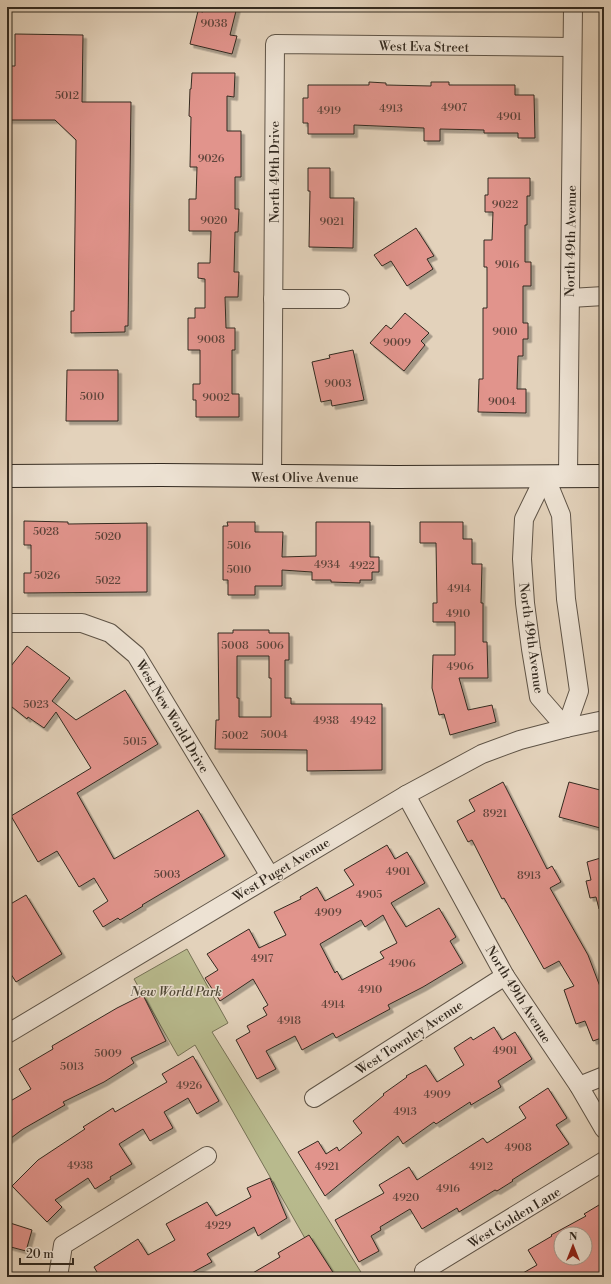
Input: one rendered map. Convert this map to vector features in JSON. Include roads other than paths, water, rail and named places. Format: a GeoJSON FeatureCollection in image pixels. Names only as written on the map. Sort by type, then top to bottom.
{"type":"FeatureCollection","features":[{"type":"Feature","properties":{"kind":"main road","name":"West Olive Avenue"},"geometry":{"type":"LineString","coordinates":[[7,476],[604,476]]}},
{"type":"Feature","properties":{"kind":"street","name":"North 49th Avenue"},"geometry":{"type":"LineString","coordinates":[[568,476],[572,7]]}},
{"type":"Feature","properties":{"kind":"street","name":"West Eva Street"},"geometry":{"type":"LineString","coordinates":[[275,44],[572,47]]}},
{"type":"Feature","properties":{"kind":"street","name":"North 49th Drive"},"geometry":{"type":"LineString","coordinates":[[272,476],[275,44]]}},
{"type":"Feature","properties":{"kind":"street"},"geometry":{"type":"LineString","coordinates":[[570,298],[604,296]]}},
{"type":"Feature","properties":{"kind":"street"},"geometry":{"type":"LineString","coordinates":[[273,299],[340,299]]}},
{"type":"Feature","properties":{"kind":"street","name":"North 49th Avenue"},"geometry":{"type":"LineString","coordinates":[[545,476],[524,519],[522,559],[524,603],[539,697],[566,728]]}},
{"type":"Feature","properties":{"kind":"street"},"geometry":{"type":"LineString","coordinates":[[545,476],[561,515],[566,599],[579,691],[566,728]]}},
{"type":"Feature","properties":{"kind":"street","name":"West New World Drive"},"geometry":{"type":"LineString","coordinates":[[7,623],[82,623],[110,633],[136,655],[270,876]]}},
{"type":"Feature","properties":{"kind":"street","name":"West Puget Avenue"},"geometry":{"type":"LineString","coordinates":[[7,1034],[406,795],[482,754],[520,740],[604,720]]}},
{"type":"Feature","properties":{"kind":"street","name":"North 49th Avenue"},"geometry":{"type":"LineString","coordinates":[[406,795],[505,976],[579,1086]]}},
{"type":"Feature","properties":{"kind":"street","name":"West Townley Avenue"},"geometry":{"type":"LineString","coordinates":[[314,1098],[505,976]]}},
{"type":"Feature","properties":{"kind":"street"},"geometry":{"type":"LineString","coordinates":[[604,1076],[579,1086],[604,1129]]}},
{"type":"Feature","properties":{"kind":"street"},"geometry":{"type":"LineString","coordinates":[[58,1277],[63,1245],[207,1156]]}},
{"type":"Feature","properties":{"kind":"street","name":"West Golden Lane"},"geometry":{"type":"LineString","coordinates":[[424,1271],[604,1162]]}},
{"type":"Feature","properties":{"kind":"park label","name":"New World Park"},"geometry":{"type":"Point","coordinates":[176,991]}}]}
